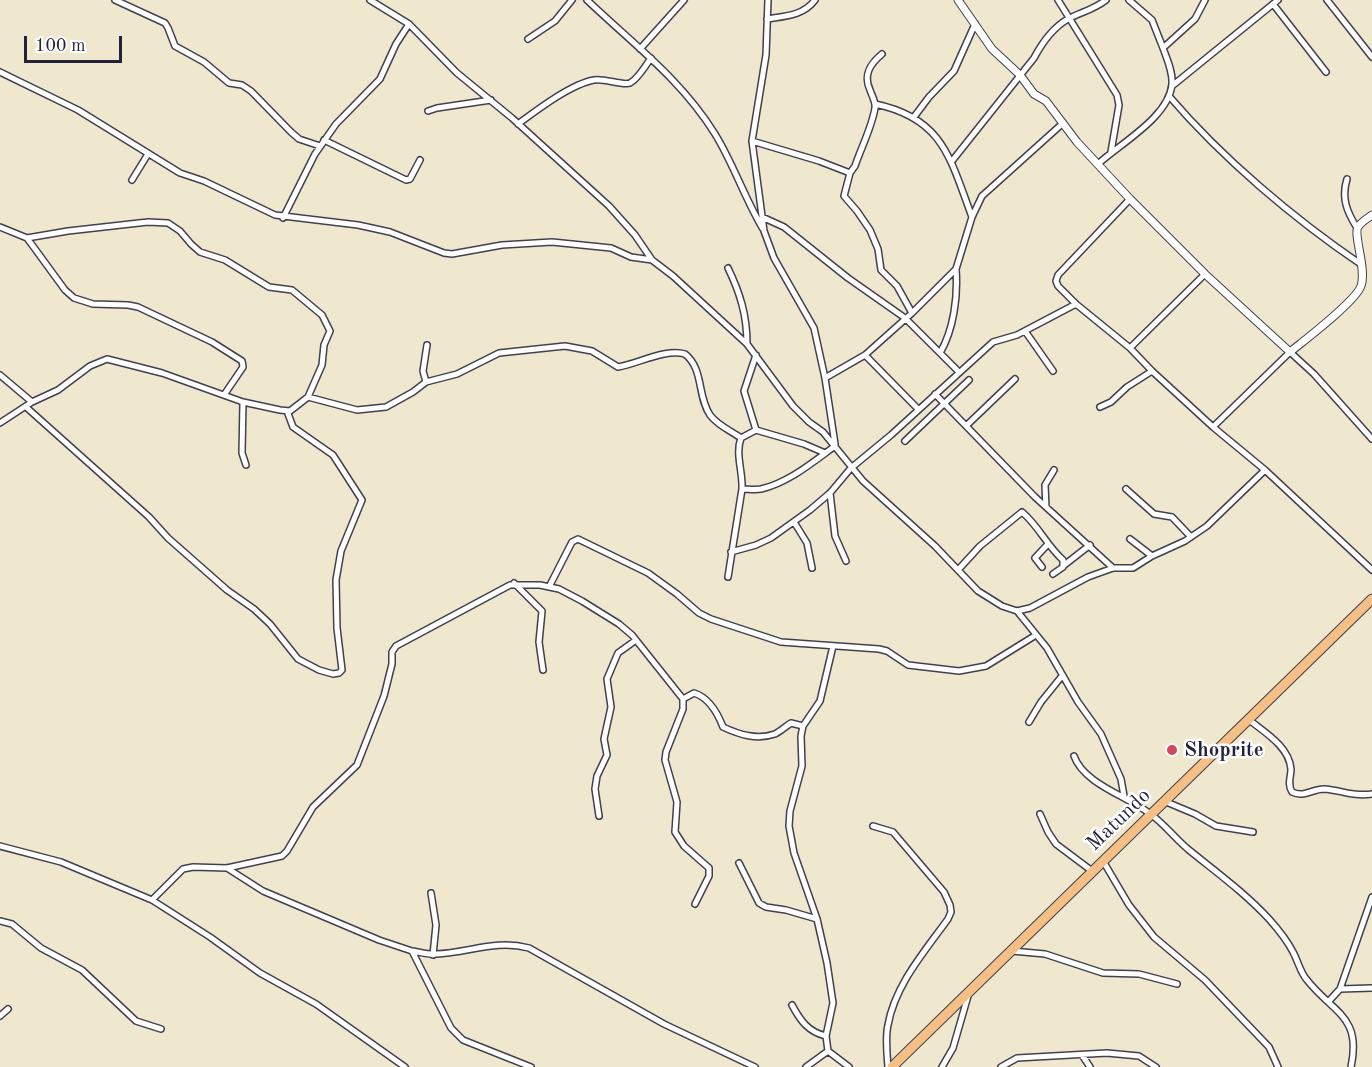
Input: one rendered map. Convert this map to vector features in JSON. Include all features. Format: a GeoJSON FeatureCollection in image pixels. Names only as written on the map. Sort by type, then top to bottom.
{"type":"FeatureCollection","features":[{"type":"Feature","properties":{"kind":"main road","name":"Matundo"},"geometry":{"type":"LineString","coordinates":[[890,1067],[968,994],[1372,599]]}},
{"type":"Feature","properties":{"kind":"street"},"geometry":{"type":"LineString","coordinates":[[116,0],[165,23],[175,46],[212,68],[229,83],[251,90],[299,139],[320,146]]}},
{"type":"Feature","properties":{"kind":"street"},"geometry":{"type":"LineString","coordinates":[[370,0],[409,24],[442,59],[609,206],[635,235],[652,260],[673,276],[747,344],[793,406],[823,432],[851,468],[935,546],[978,591],[989,599],[1017,611],[1047,648],[1062,676],[1101,735],[1121,779],[1124,796]]}},
{"type":"Feature","properties":{"kind":"street"},"geometry":{"type":"LineString","coordinates":[[528,39],[555,21],[572,0]]}},
{"type":"Feature","properties":{"kind":"street"},"geometry":{"type":"LineString","coordinates":[[587,0],[651,58],[686,94],[714,132],[764,231],[774,258],[814,328],[825,378],[835,446]]}},
{"type":"Feature","properties":{"kind":"street"},"geometry":{"type":"LineString","coordinates":[[640,49],[684,0]]}},
{"type":"Feature","properties":{"kind":"street"},"geometry":{"type":"LineString","coordinates":[[764,231],[752,141],[766,55],[768,0]]}},
{"type":"Feature","properties":{"kind":"street"},"geometry":{"type":"LineString","coordinates":[[767,19],[794,15],[809,7],[815,0]]}},
{"type":"Feature","properties":{"kind":"street"},"geometry":{"type":"LineString","coordinates":[[958,0],[992,49],[1020,75],[1034,94],[1048,104],[1062,124],[1130,199],[1205,274],[1314,374],[1372,439]]}},
{"type":"Feature","properties":{"kind":"street"},"geometry":{"type":"LineString","coordinates":[[1058,0],[1118,95],[1119,105],[1111,152]]}},
{"type":"Feature","properties":{"kind":"street"},"geometry":{"type":"LineString","coordinates":[[952,161],[1035,58],[1041,44],[1070,18],[1096,8],[1106,0]]}},
{"type":"Feature","properties":{"kind":"street"},"geometry":{"type":"LineString","coordinates":[[1098,164],[1156,117],[1172,86],[1172,75],[1152,20],[1129,0]]}},
{"type":"Feature","properties":{"kind":"street"},"geometry":{"type":"LineString","coordinates":[[1163,48],[1195,19],[1205,0]]}},
{"type":"Feature","properties":{"kind":"street"},"geometry":{"type":"LineString","coordinates":[[1265,0],[1273,4],[1326,72]]}},
{"type":"Feature","properties":{"kind":"street"},"geometry":{"type":"LineString","coordinates":[[1327,0],[1372,57]]}},
{"type":"Feature","properties":{"kind":"street"},"geometry":{"type":"LineString","coordinates":[[1172,86],[1273,4]]}},
{"type":"Feature","properties":{"kind":"street"},"geometry":{"type":"LineString","coordinates":[[283,218],[309,163],[320,146],[346,112],[380,79],[396,44],[409,24]]}},
{"type":"Feature","properties":{"kind":"street"},"geometry":{"type":"LineString","coordinates":[[914,117],[954,71],[975,24]]}},
{"type":"Feature","properties":{"kind":"street"},"geometry":{"type":"LineString","coordinates":[[882,54],[871,64],[867,77],[875,109],[855,166],[850,173],[844,196],[870,230],[878,249],[881,270],[897,286],[912,313]]}},
{"type":"Feature","properties":{"kind":"street"},"geometry":{"type":"LineString","coordinates":[[518,124],[546,104],[587,82],[601,79],[627,84],[632,82],[651,58]]}},
{"type":"Feature","properties":{"kind":"street"},"geometry":{"type":"LineString","coordinates":[[0,72],[78,110],[180,173],[204,181],[283,218],[312,218],[358,225],[390,232],[452,254],[502,245],[552,242],[611,248],[631,257],[652,260]]}},
{"type":"Feature","properties":{"kind":"street"},"geometry":{"type":"LineString","coordinates":[[1168,96],[1225,153],[1310,228],[1362,265]]}},
{"type":"Feature","properties":{"kind":"street"},"geometry":{"type":"LineString","coordinates":[[428,111],[491,100]]}},
{"type":"Feature","properties":{"kind":"street"},"geometry":{"type":"LineString","coordinates":[[875,104],[892,107],[914,117],[926,126],[941,143],[952,161],[972,217]]}},
{"type":"Feature","properties":{"kind":"street"},"geometry":{"type":"LineString","coordinates":[[940,353],[945,344],[957,298],[956,269],[972,217],[982,196],[1062,124]]}},
{"type":"Feature","properties":{"kind":"street"},"geometry":{"type":"LineString","coordinates":[[324,140],[406,180],[411,179],[420,160]]}},
{"type":"Feature","properties":{"kind":"street"},"geometry":{"type":"LineString","coordinates":[[752,141],[850,173]]}},
{"type":"Feature","properties":{"kind":"street"},"geometry":{"type":"LineString","coordinates":[[132,180],[148,154]]}},
{"type":"Feature","properties":{"kind":"street"},"geometry":{"type":"LineString","coordinates":[[1213,427],[1290,352],[1358,292],[1362,283],[1362,265],[1357,228],[1345,206],[1344,194],[1347,179]]}},
{"type":"Feature","properties":{"kind":"street"},"geometry":{"type":"LineString","coordinates":[[1130,199],[1057,278],[1058,286],[1076,304],[1130,348],[1213,427],[1265,470],[1372,570]]}},
{"type":"Feature","properties":{"kind":"street"},"geometry":{"type":"LineString","coordinates":[[1357,228],[1372,215]]}},
{"type":"Feature","properties":{"kind":"street"},"geometry":{"type":"LineString","coordinates":[[762,217],[784,227],[848,278],[905,318],[959,372]]}},
{"type":"Feature","properties":{"kind":"street"},"geometry":{"type":"LineString","coordinates":[[0,423],[32,402],[58,390],[90,366],[107,360],[162,373],[243,402],[287,411],[308,397],[322,365],[324,345],[330,331],[321,315],[292,290],[269,288],[232,264],[200,252],[180,231],[168,223],[148,222],[27,238]]}},
{"type":"Feature","properties":{"kind":"street"},"geometry":{"type":"LineString","coordinates":[[0,227],[27,238],[65,290],[74,298],[93,304],[138,307],[212,342],[242,361],[243,367],[224,395]]}},
{"type":"Feature","properties":{"kind":"street"},"geometry":{"type":"LineString","coordinates":[[728,268],[744,306],[747,344]]}},
{"type":"Feature","properties":{"kind":"street"},"geometry":{"type":"LineString","coordinates":[[825,378],[865,355],[956,269]]}},
{"type":"Feature","properties":{"kind":"street"},"geometry":{"type":"LineString","coordinates":[[1130,348],[1205,274]]}},
{"type":"Feature","properties":{"kind":"street"},"geometry":{"type":"LineString","coordinates":[[730,552],[765,541],[794,522],[830,493],[851,468],[993,342],[1025,331],[1076,304]]}},
{"type":"Feature","properties":{"kind":"street"},"geometry":{"type":"LineString","coordinates":[[1025,331],[1053,371]]}},
{"type":"Feature","properties":{"kind":"street"},"geometry":{"type":"LineString","coordinates":[[426,382],[423,363],[427,345]]}},
{"type":"Feature","properties":{"kind":"street"},"geometry":{"type":"LineString","coordinates":[[308,397],[346,408],[367,410],[386,407],[426,382],[457,374],[499,353],[565,346],[581,347],[618,367],[656,356],[681,352],[688,357],[695,368],[711,417],[741,438]]}},
{"type":"Feature","properties":{"kind":"street"},"geometry":{"type":"LineString","coordinates":[[756,355],[744,391],[756,430]]}},
{"type":"Feature","properties":{"kind":"street"},"geometry":{"type":"LineString","coordinates":[[865,355],[918,409]]}},
{"type":"Feature","properties":{"kind":"street"},"geometry":{"type":"LineString","coordinates":[[1100,407],[1111,402],[1127,387],[1152,371]]}},
{"type":"Feature","properties":{"kind":"street"},"geometry":{"type":"LineString","coordinates":[[0,375],[32,402]]}},
{"type":"Feature","properties":{"kind":"street"},"geometry":{"type":"LineString","coordinates":[[966,426],[1015,379]]}},
{"type":"Feature","properties":{"kind":"street"},"geometry":{"type":"LineString","coordinates":[[905,441],[969,380]]}},
{"type":"Feature","properties":{"kind":"street"},"geometry":{"type":"LineString","coordinates":[[934,394],[1035,497],[1113,568]]}},
{"type":"Feature","properties":{"kind":"street"},"geometry":{"type":"LineString","coordinates":[[243,402],[242,453],[246,465]]}},
{"type":"Feature","properties":{"kind":"street"},"geometry":{"type":"LineString","coordinates":[[26,407],[149,517],[168,538],[227,590],[254,609],[270,624],[298,659],[319,670],[333,674],[339,673],[342,669],[336,624],[335,587],[339,559],[362,500],[333,455],[293,427],[287,411]]}},
{"type":"Feature","properties":{"kind":"street"},"geometry":{"type":"LineString","coordinates":[[728,577],[730,552],[742,489],[738,450],[741,438],[756,430],[804,444],[825,453]]}},
{"type":"Feature","properties":{"kind":"street"},"geometry":{"type":"LineString","coordinates":[[742,489],[761,489],[777,483],[800,471],[835,446]]}},
{"type":"Feature","properties":{"kind":"street"},"geometry":{"type":"LineString","coordinates":[[1046,507],[1045,485],[1054,470]]}},
{"type":"Feature","properties":{"kind":"street"},"geometry":{"type":"LineString","coordinates":[[1017,611],[1030,608],[1088,577],[1113,568],[1133,568],[1191,537],[1207,526],[1265,470]]}},
{"type":"Feature","properties":{"kind":"street"},"geometry":{"type":"LineString","coordinates":[[1126,489],[1154,514],[1172,517],[1191,537]]}},
{"type":"Feature","properties":{"kind":"street"},"geometry":{"type":"LineString","coordinates":[[830,493],[835,536],[846,561]]}},
{"type":"Feature","properties":{"kind":"street"},"geometry":{"type":"LineString","coordinates":[[958,570],[980,546],[1022,512],[1063,560],[1063,567]]}},
{"type":"Feature","properties":{"kind":"street"},"geometry":{"type":"LineString","coordinates":[[794,522],[807,543],[812,568]]}},
{"type":"Feature","properties":{"kind":"street"},"geometry":{"type":"LineString","coordinates":[[549,587],[572,542],[578,539],[648,573],[705,616],[774,640],[879,649],[887,651],[908,665],[959,671],[986,666],[1036,635]]}},
{"type":"Feature","properties":{"kind":"street"},"geometry":{"type":"LineString","coordinates":[[1130,539],[1152,556]]}},
{"type":"Feature","properties":{"kind":"street"},"geometry":{"type":"LineString","coordinates":[[1042,567],[1035,558],[1048,544]]}},
{"type":"Feature","properties":{"kind":"street"},"geometry":{"type":"LineString","coordinates":[[1053,574],[1090,545]]}},
{"type":"Feature","properties":{"kind":"street"},"geometry":{"type":"LineString","coordinates":[[514,584],[542,611],[539,642],[543,670]]}},
{"type":"Feature","properties":{"kind":"street"},"geometry":{"type":"LineString","coordinates":[[152,900],[183,869],[227,868],[282,856],[313,807],[356,768],[384,696],[396,646],[514,584],[559,589],[619,624],[636,640],[683,699],[683,709],[665,760],[678,802],[675,832],[684,846],[709,868],[709,876],[695,904]]}},
{"type":"Feature","properties":{"kind":"street"},"geometry":{"type":"LineString","coordinates":[[599,816],[595,789],[597,776],[607,755],[604,739],[611,707],[607,679],[618,653],[636,640]]}},
{"type":"Feature","properties":{"kind":"street"},"geometry":{"type":"LineString","coordinates":[[833,646],[820,701],[803,726],[800,742],[802,766],[792,803],[789,826],[794,853],[817,919],[833,997],[826,1036],[828,1051],[849,1067]]}},
{"type":"Feature","properties":{"kind":"street"},"geometry":{"type":"LineString","coordinates":[[1029,722],[1041,702],[1062,676]]}},
{"type":"Feature","properties":{"kind":"street"},"geometry":{"type":"LineString","coordinates":[[683,699],[694,693],[700,695],[718,712],[723,727],[742,735],[761,737],[777,733],[791,723],[803,726]]}},
{"type":"Feature","properties":{"kind":"street"},"geometry":{"type":"LineString","coordinates":[[1248,719],[1278,742],[1287,755],[1291,770],[1289,786],[1292,792],[1301,795],[1323,789],[1363,795],[1372,794]]}},
{"type":"Feature","properties":{"kind":"street"},"geometry":{"type":"LineString","coordinates":[[1074,756],[1079,766],[1093,779],[1151,814],[1269,919],[1293,952],[1306,979],[1346,1020],[1353,1033],[1355,1050],[1352,1067]]}},
{"type":"Feature","properties":{"kind":"street"},"geometry":{"type":"LineString","coordinates":[[1164,801],[1216,826],[1253,832]]}},
{"type":"Feature","properties":{"kind":"street"},"geometry":{"type":"LineString","coordinates":[[1040,814],[1056,844],[1092,871]]}},
{"type":"Feature","properties":{"kind":"street"},"geometry":{"type":"LineString","coordinates":[[873,826],[893,832],[944,892],[951,912],[906,977],[890,1016],[887,1035],[890,1067]]}},
{"type":"Feature","properties":{"kind":"street"},"geometry":{"type":"LineString","coordinates":[[0,846],[61,861],[152,900],[210,937],[260,973],[316,1004],[405,1067]]}},
{"type":"Feature","properties":{"kind":"street"},"geometry":{"type":"LineString","coordinates":[[1103,861],[1124,898],[1154,937],[1205,980],[1269,1047],[1278,1067]]}},
{"type":"Feature","properties":{"kind":"street"},"geometry":{"type":"LineString","coordinates":[[739,863],[759,903],[766,907],[817,919]]}},
{"type":"Feature","properties":{"kind":"street"},"geometry":{"type":"LineString","coordinates":[[227,868],[263,891],[379,940],[412,951],[433,955],[498,944],[514,944],[529,948],[664,1024],[755,1067]]}},
{"type":"Feature","properties":{"kind":"street"},"geometry":{"type":"LineString","coordinates":[[431,893],[435,913],[433,955]]}},
{"type":"Feature","properties":{"kind":"street"},"geometry":{"type":"LineString","coordinates":[[1329,1001],[1340,989],[1372,897]]}},
{"type":"Feature","properties":{"kind":"street"},"geometry":{"type":"LineString","coordinates":[[0,921],[12,924],[40,948],[82,970],[136,1021],[161,1029]]}},
{"type":"Feature","properties":{"kind":"street"},"geometry":{"type":"LineString","coordinates":[[412,951],[456,1034],[463,1040],[531,1067]]}},
{"type":"Feature","properties":{"kind":"street"},"geometry":{"type":"LineString","coordinates":[[1011,951],[1045,954],[1103,973],[1139,974],[1177,984]]}},
{"type":"Feature","properties":{"kind":"street"},"geometry":{"type":"LineString","coordinates":[[1340,989],[1372,988]]}},
{"type":"Feature","properties":{"kind":"street"},"geometry":{"type":"LineString","coordinates":[[942,1067],[953,1048],[968,994]]}},
{"type":"Feature","properties":{"kind":"street"},"geometry":{"type":"LineString","coordinates":[[792,1005],[801,1022],[816,1033],[826,1036]]}},
{"type":"Feature","properties":{"kind":"street"},"geometry":{"type":"LineString","coordinates":[[0,1016],[8,1009]]}},
{"type":"Feature","properties":{"kind":"street"},"geometry":{"type":"LineString","coordinates":[[806,1067],[828,1051]]}},
{"type":"Feature","properties":{"kind":"street"},"geometry":{"type":"LineString","coordinates":[[1000,1067],[1017,1058],[1132,1054],[1146,1059],[1156,1067]]}},
{"type":"Feature","properties":{"kind":"street"},"geometry":{"type":"LineString","coordinates":[[1082,1055],[1090,1067]]}},
{"type":"Feature","properties":{"kind":"place","name":"Shoprite"},"geometry":{"type":"Point","coordinates":[1172,750]}}]}
